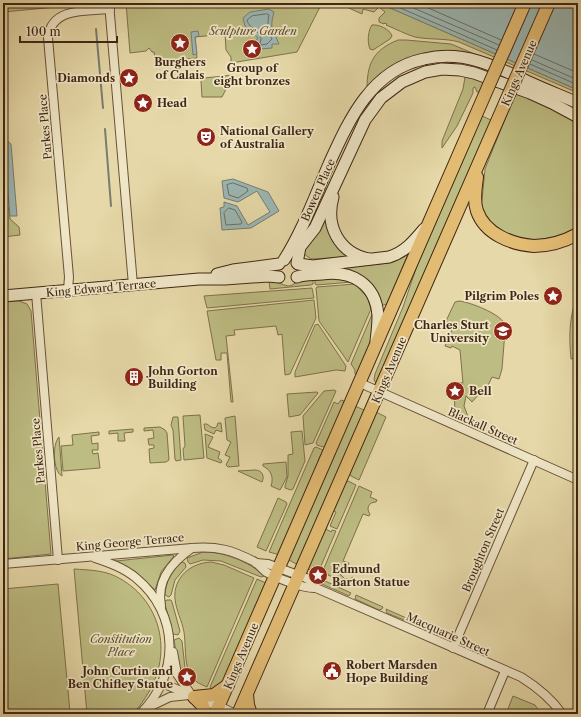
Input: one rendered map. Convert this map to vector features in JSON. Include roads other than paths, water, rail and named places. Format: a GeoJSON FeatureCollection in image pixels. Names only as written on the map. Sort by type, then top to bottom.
{"type":"FeatureCollection","features":[{"type":"Feature","properties":{"kind":"main road","name":"Kings Avenue"},"geometry":{"type":"LineString","coordinates":[[217,711],[525,3]]}},
{"type":"Feature","properties":{"kind":"main road","name":"Kings Avenue"},"geometry":{"type":"LineString","coordinates":[[238,714],[296,579],[380,393],[549,3]]}},
{"type":"Feature","properties":{"kind":"main road","name":"Bowen Place"},"geometry":{"type":"LineString","coordinates":[[281,262],[301,227],[352,116],[369,92],[383,79],[401,66],[418,60],[435,57],[478,61],[510,73],[578,103]]}},
{"type":"Feature","properties":{"kind":"main road","name":"Bowen Place"},"geometry":{"type":"LineString","coordinates":[[298,264],[298,253],[301,245],[315,228],[339,178],[358,133],[371,110],[391,89],[413,76],[442,70],[460,70],[480,75],[530,93],[578,117]]}},
{"type":"Feature","properties":{"kind":"main road"},"geometry":{"type":"LineString","coordinates":[[478,166],[475,197],[476,209],[484,223],[494,233],[512,241],[535,246],[558,242],[578,234]]}},
{"type":"Feature","properties":{"kind":"main road"},"geometry":{"type":"LineString","coordinates":[[339,178],[330,208],[333,230],[341,243],[348,250],[361,256],[376,260]]}},
{"type":"Feature","properties":{"kind":"main road","name":"King Edward Terrace"},"geometry":{"type":"LineString","coordinates":[[199,279],[233,270],[265,267],[290,259],[298,264],[313,266],[376,260],[393,256],[404,251],[430,221]]}},
{"type":"Feature","properties":{"kind":"main road"},"geometry":{"type":"LineString","coordinates":[[278,277],[277,269],[281,262]]}},
{"type":"Feature","properties":{"kind":"main road"},"geometry":{"type":"LineString","coordinates":[[297,277],[300,272],[298,264]]}},
{"type":"Feature","properties":{"kind":"main road","name":"King Edward Terrace"},"geometry":{"type":"LineString","coordinates":[[3,296],[199,279],[268,276],[278,277],[287,282],[293,281],[297,277],[308,274],[338,272],[350,275],[362,282],[371,292],[377,308],[378,322],[375,348]]}},
{"type":"Feature","properties":{"kind":"main road"},"geometry":{"type":"LineString","coordinates":[[193,696],[214,695],[228,685]]}},
{"type":"Feature","properties":{"kind":"main road"},"geometry":{"type":"LineString","coordinates":[[247,692],[248,705],[251,714]]}},
{"type":"Feature","properties":{"kind":"main road"},"geometry":{"type":"LineString","coordinates":[[193,696],[203,706],[206,714]]}},
{"type":"Feature","properties":{"kind":"street","name":"Parkes Place"},"geometry":{"type":"LineString","coordinates":[[73,290],[69,277],[48,38],[49,31],[54,22],[62,15],[109,6],[133,285]]}},
{"type":"Feature","properties":{"kind":"street","name":"Parkes Place"},"geometry":{"type":"LineString","coordinates":[[36,293],[58,560]]}},
{"type":"Feature","properties":{"kind":"street","name":"Blackall Street"},"geometry":{"type":"LineString","coordinates":[[360,383],[578,480]]}},
{"type":"Feature","properties":{"kind":"street","name":"Broughton Street"},"geometry":{"type":"LineString","coordinates":[[453,648],[534,460]]}},
{"type":"Feature","properties":{"kind":"street","name":"King George Terrace"},"geometry":{"type":"LineString","coordinates":[[3,564],[211,547],[221,548],[256,563],[266,564],[277,572]]}},
{"type":"Feature","properties":{"kind":"street"},"geometry":{"type":"LineString","coordinates":[[162,611],[160,594],[164,577],[171,565],[192,548]]}},
{"type":"Feature","properties":{"kind":"street"},"geometry":{"type":"LineString","coordinates":[[93,557],[119,567],[136,578],[149,590],[162,611],[168,628],[177,674],[193,696]]}},
{"type":"Feature","properties":{"kind":"street","name":"Macquarie Street"},"geometry":{"type":"LineString","coordinates":[[277,572],[296,579],[311,581],[316,588],[521,677],[542,691],[562,714]]}},
{"type":"Feature","properties":{"kind":"street"},"geometry":{"type":"LineString","coordinates":[[142,711],[153,700],[162,682],[168,663],[170,641]]}},
{"type":"Feature","properties":{"kind":"street"},"geometry":{"type":"LineString","coordinates":[[487,714],[505,671]]}},
{"type":"Feature","properties":{"kind":"street"},"geometry":{"type":"LineString","coordinates":[[162,682],[193,696],[217,711],[233,714]]}},
{"type":"Feature","properties":{"kind":"street"},"geometry":{"type":"LineString","coordinates":[[142,711],[170,697],[193,696]]}},
{"type":"Feature","properties":{"kind":"water"},"geometry":{"type":"Polygon","coordinates":[[[379,3],[578,3],[578,90],[379,3]]]}},
{"type":"Feature","properties":{"kind":"water"},"geometry":{"type":"Polygon","coordinates":[[[269,9],[274,12],[272,26],[273,32],[279,44],[272,44],[272,48],[256,51],[253,44],[258,38],[245,26],[243,18],[250,12],[269,9]]]}},
{"type":"Feature","properties":{"kind":"water"},"geometry":{"type":"Polygon","coordinates":[[[198,31],[199,36],[195,37],[197,54],[193,55],[191,32],[198,31]]]}},
{"type":"Feature","properties":{"kind":"water"},"geometry":{"type":"Polygon","coordinates":[[[3,139],[11,144],[17,216],[10,216],[3,139]]]}},
{"type":"Feature","properties":{"kind":"water"},"geometry":{"type":"Polygon","coordinates":[[[233,179],[268,192],[279,211],[251,228],[222,230],[220,208],[224,207],[224,202],[237,206],[248,225],[270,212],[257,191],[238,202],[224,198],[222,181],[233,179]]]}},
{"type":"Feature","properties":{"kind":"waterway"},"geometry":{"type":"LineString","coordinates":[[96,29],[103,108]]}},
{"type":"Feature","properties":{"kind":"waterway"},"geometry":{"type":"LineString","coordinates":[[105,129],[111,206]]}},
{"type":"Feature","properties":{"kind":"place","name":"Burghers of Calais"},"geometry":{"type":"Point","coordinates":[180,43]}},
{"type":"Feature","properties":{"kind":"place","name":"Group of eight bronzes"},"geometry":{"type":"Point","coordinates":[252,49]}},
{"type":"Feature","properties":{"kind":"place","name":"Diamonds"},"geometry":{"type":"Point","coordinates":[129,78]}},
{"type":"Feature","properties":{"kind":"place","name":"Head"},"geometry":{"type":"Point","coordinates":[143,103]}},
{"type":"Feature","properties":{"kind":"place","name":"National Gallery of Australia"},"geometry":{"type":"Point","coordinates":[206,137]}},
{"type":"Feature","properties":{"kind":"place","name":"Pilgrim Poles"},"geometry":{"type":"Point","coordinates":[553,296]}},
{"type":"Feature","properties":{"kind":"place","name":"Charles Sturt University"},"geometry":{"type":"Point","coordinates":[503,331]}},
{"type":"Feature","properties":{"kind":"place","name":"John Gorton Building"},"geometry":{"type":"Point","coordinates":[134,377]}},
{"type":"Feature","properties":{"kind":"place","name":"Bell"},"geometry":{"type":"Point","coordinates":[455,391]}},
{"type":"Feature","properties":{"kind":"place","name":"Edmund Barton Statue"},"geometry":{"type":"Point","coordinates":[318,575]}},
{"type":"Feature","properties":{"kind":"place","name":"Robert Marsden Hope Building"},"geometry":{"type":"Point","coordinates":[332,671]}},
{"type":"Feature","properties":{"kind":"place","name":"John Curtin and Ben Chifley Statue"},"geometry":{"type":"Point","coordinates":[187,677]}},
{"type":"Feature","properties":{"kind":"park label","name":"Sculpture Garden"},"geometry":{"type":"Point","coordinates":[253,31]}},
{"type":"Feature","properties":{"kind":"park label","name":"Constitution Place"},"geometry":{"type":"Point","coordinates":[121,645]}}]}
